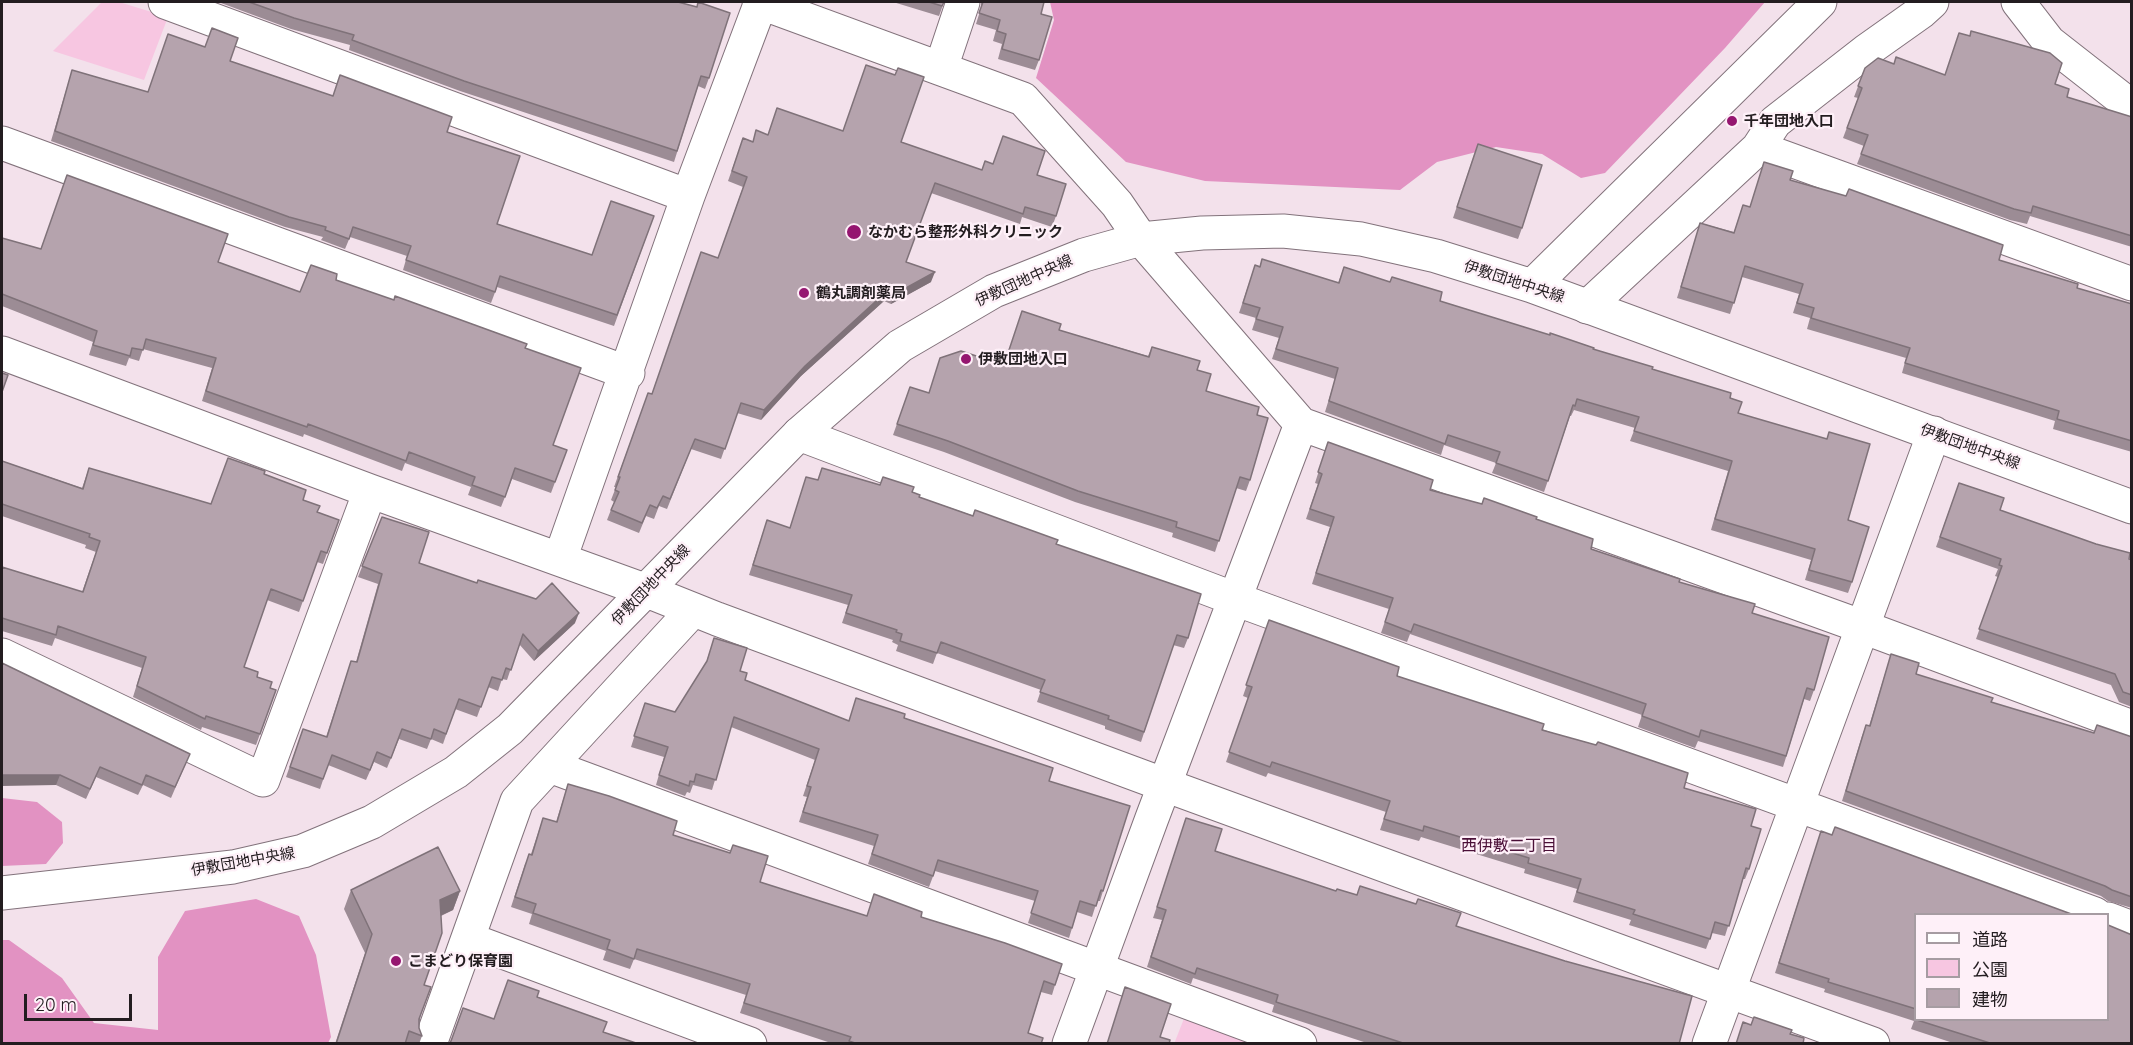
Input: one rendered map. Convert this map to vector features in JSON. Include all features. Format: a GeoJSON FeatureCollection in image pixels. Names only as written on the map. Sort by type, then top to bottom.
{"type":"FeatureCollection","features":[{"type":"Feature","properties":{"kind":"street"},"geometry":{"type":"LineString","coordinates":[[165,2],[688,196]]}},
{"type":"Feature","properties":{"kind":"street"},"geometry":{"type":"LineString","coordinates":[[560,559],[628,373],[688,196],[760,2],[1023,99],[1117,204],[1141,239],[1301,424],[1863,627],[2132,727]]}},
{"type":"Feature","properties":{"kind":"street"},"geometry":{"type":"LineString","coordinates":[[941,68],[963,2]]}},
{"type":"Feature","properties":{"kind":"street"},"geometry":{"type":"LineString","coordinates":[[1532,286],[1820,2]]}},
{"type":"Feature","properties":{"kind":"street"},"geometry":{"type":"LineString","coordinates":[[1587,307],[1758,148],[1775,122],[1866,51],[1922,12],[1932,2]]}},
{"type":"Feature","properties":{"kind":"street"},"geometry":{"type":"LineString","coordinates":[[2018,2],[2049,42],[2132,107]]}},
{"type":"Feature","properties":{"kind":"street"},"geometry":{"type":"LineString","coordinates":[[2,143],[628,373]]}},
{"type":"Feature","properties":{"kind":"street"},"geometry":{"type":"LineString","coordinates":[[1758,148],[2132,284]]}},
{"type":"Feature","properties":{"kind":"street","name":"伊敷団地中央線"},"geometry":{"type":"LineString","coordinates":[[2,893],[233,867],[303,851],[372,822],[456,772],[510,729],[800,434],[900,345],[994,291],[1084,255],[1141,239],[1202,233],[1283,231],[1361,239],[1436,256],[1532,286],[2132,507]]}},
{"type":"Feature","properties":{"kind":"street"},"geometry":{"type":"LineString","coordinates":[[2,353],[1165,785],[1873,1044]]}},
{"type":"Feature","properties":{"kind":"street"},"geometry":{"type":"LineString","coordinates":[[1069,1044],[1301,424]]}},
{"type":"Feature","properties":{"kind":"street"},"geometry":{"type":"LineString","coordinates":[[1709,1044],[1934,433]]}},
{"type":"Feature","properties":{"kind":"street"},"geometry":{"type":"LineString","coordinates":[[800,434],[1235,599],[2090,913]]}},
{"type":"Feature","properties":{"kind":"street"},"geometry":{"type":"LineString","coordinates":[[2,655],[263,780],[370,491]]}},
{"type":"Feature","properties":{"kind":"street"},"geometry":{"type":"LineString","coordinates":[[430,1044],[517,801],[693,610]]}},
{"type":"Feature","properties":{"kind":"street"},"geometry":{"type":"LineString","coordinates":[[550,766],[1300,1044]]}},
{"type":"Feature","properties":{"kind":"street"},"geometry":{"type":"LineString","coordinates":[[2109,919],[2132,928]]}},
{"type":"Feature","properties":{"kind":"street"},"geometry":{"type":"LineString","coordinates":[[468,939],[750,1044]]}},
{"type":"Feature","properties":{"kind":"green space"},"geometry":{"type":"Polygon","coordinates":[[[102,2],[119,2],[168,17],[144,80],[53,51],[102,2]]]}},
{"type":"Feature","properties":{"kind":"green space"},"geometry":{"type":"Polygon","coordinates":[[[1185,1016],[1254,1044],[1174,1044],[1185,1016]]]}},
{"type":"Feature","properties":{"kind":"shaded area"},"geometry":{"type":"Polygon","coordinates":[[[1050,2],[1765,2],[1725,48],[1605,173],[1581,178],[1542,154],[1496,147],[1437,162],[1400,190],[1205,181],[1126,162],[1036,78],[1054,20],[1050,2]]]}},
{"type":"Feature","properties":{"kind":"shaded area"},"geometry":{"type":"Polygon","coordinates":[[[2,798],[37,802],[62,822],[63,843],[46,864],[2,866],[2,798]]]}},
{"type":"Feature","properties":{"kind":"shaded area"},"geometry":{"type":"Polygon","coordinates":[[[256,899],[299,916],[316,955],[331,1037],[328,1043],[2,1043],[2,940],[9,940],[62,978],[94,1023],[158,1030],[158,957],[185,911],[256,899]]]}},
{"type":"Feature","properties":{"kind":"building"},"geometry":{"type":"Polygon","coordinates":[[[249,2],[678,2],[697,7],[698,2],[730,13],[709,78],[701,76],[677,151],[464,81],[352,40],[354,35],[249,2]]]}},
{"type":"Feature","properties":{"kind":"building"},"geometry":{"type":"Polygon","coordinates":[[[929,2],[944,2],[942,6],[929,2]]]}},
{"type":"Feature","properties":{"kind":"building"},"geometry":{"type":"Polygon","coordinates":[[[983,2],[1044,2],[1041,14],[1052,17],[1039,60],[1002,49],[1006,34],[997,31],[1000,20],[979,13],[983,2]]]}},
{"type":"Feature","properties":{"kind":"building"},"geometry":{"type":"Polygon","coordinates":[[[212,28],[238,38],[230,61],[333,96],[340,75],[452,117],[447,132],[520,156],[497,224],[592,255],[611,201],[654,216],[617,315],[500,276],[495,292],[406,260],[411,246],[353,227],[349,239],[325,230],[326,227],[289,217],[55,131],[72,70],[148,92],[168,34],[205,47],[212,28]]]}},
{"type":"Feature","properties":{"kind":"building"},"geometry":{"type":"Polygon","coordinates":[[[1971,31],[2050,53],[2062,63],[2055,84],[2069,89],[2067,97],[2132,117],[2132,236],[2033,206],[2031,213],[2014,209],[1861,154],[1868,135],[1847,128],[1862,88],[1858,86],[1865,68],[1878,58],[1894,64],[1896,57],[1945,75],[1959,33],[1970,36],[1971,31]]]}},
{"type":"Feature","properties":{"kind":"building"},"geometry":{"type":"Polygon","coordinates":[[[866,65],[895,75],[898,68],[924,77],[901,142],[982,170],[985,161],[993,164],[1003,136],[1045,151],[1037,175],[1066,184],[1056,216],[1025,207],[1023,214],[935,183],[906,262],[935,272],[895,294],[887,291],[805,366],[764,410],[741,403],[725,449],[695,439],[670,499],[663,496],[657,508],[650,505],[642,523],[611,510],[619,492],[615,490],[620,477],[618,477],[648,393],[652,394],[701,252],[718,258],[747,177],[732,171],[743,138],[753,142],[756,130],[768,135],[777,108],[843,131],[866,65]]]}},
{"type":"Feature","properties":{"kind":"building"},"geometry":{"type":"Polygon","coordinates":[[[1478,144],[1542,165],[1522,228],[1457,207],[1478,144]]]}},
{"type":"Feature","properties":{"kind":"building"},"geometry":{"type":"Polygon","coordinates":[[[1764,162],[1793,171],[1790,180],[1846,196],[1849,189],[2003,245],[1999,260],[2078,284],[2077,288],[2132,304],[2132,441],[2057,419],[2059,411],[1905,363],[1910,348],[1811,318],[1814,308],[1797,303],[1803,284],[1745,266],[1734,303],[1681,287],[1700,223],[1734,233],[1743,205],[1750,207],[1764,162]]]}},
{"type":"Feature","properties":{"kind":"building"},"geometry":{"type":"Polygon","coordinates":[[[67,175],[228,234],[218,262],[300,292],[311,265],[337,274],[336,280],[394,300],[395,296],[527,344],[525,348],[581,368],[553,445],[567,450],[555,482],[515,468],[505,497],[472,485],[475,477],[409,452],[406,461],[308,424],[307,427],[206,391],[216,358],[146,339],[143,350],[132,348],[130,356],[93,345],[97,331],[2,294],[2,238],[41,249],[67,175]]]}},
{"type":"Feature","properties":{"kind":"building"},"geometry":{"type":"Polygon","coordinates":[[[1262,259],[1339,283],[1344,267],[1390,282],[1392,277],[1442,292],[1440,301],[1550,335],[1550,333],[1653,367],[1652,369],[1731,393],[1730,398],[1742,402],[1738,413],[1827,439],[1829,432],[1870,444],[1848,520],[1869,527],[1852,582],[1809,570],[1815,549],[1715,519],[1732,461],[1634,431],[1639,417],[1577,399],[1548,481],[1496,463],[1500,452],[1448,435],[1445,444],[1329,401],[1338,368],[1276,349],[1283,327],[1256,319],[1260,308],[1243,303],[1255,265],[1260,267],[1262,259]]]}},
{"type":"Feature","properties":{"kind":"building"},"geometry":{"type":"Polygon","coordinates":[[[1022,311],[1061,324],[1059,330],[1149,357],[1152,347],[1200,361],[1197,370],[1211,374],[1206,391],[1259,407],[1257,415],[1268,418],[1250,480],[1240,477],[1219,541],[1176,527],[1177,522],[1078,491],[897,424],[910,387],[929,393],[940,358],[961,351],[1004,365],[1022,311]]]}},
{"type":"Feature","properties":{"kind":"building"},"geometry":{"type":"Polygon","coordinates":[[[2,373],[8,375],[2,392],[2,373]]]}},
{"type":"Feature","properties":{"kind":"building"},"geometry":{"type":"Polygon","coordinates":[[[1328,442],[1433,480],[1430,490],[1482,504],[1484,498],[1537,517],[1536,519],[1593,539],[1591,549],[1680,579],[1679,582],[1755,604],[1752,613],[1829,637],[1814,690],[1807,688],[1786,756],[1701,730],[1699,737],[1642,716],[1646,704],[1414,624],[1411,632],[1385,622],[1393,598],[1316,573],[1334,517],[1310,509],[1322,474],[1318,472],[1328,442]]]}},
{"type":"Feature","properties":{"kind":"building"},"geometry":{"type":"Polygon","coordinates":[[[228,458],[265,471],[264,474],[306,490],[303,500],[320,506],[317,512],[339,520],[327,553],[321,551],[303,601],[271,589],[244,667],[258,672],[257,677],[272,682],[270,688],[276,690],[260,734],[206,716],[205,719],[137,686],[146,657],[58,626],[56,635],[2,618],[2,567],[83,592],[100,541],[89,537],[90,534],[2,504],[2,461],[83,489],[89,468],[211,504],[228,458]]]}},
{"type":"Feature","properties":{"kind":"building"},"geometry":{"type":"Polygon","coordinates":[[[822,468],[880,485],[883,477],[914,487],[912,492],[920,495],[919,497],[973,516],[975,510],[1058,540],[1056,544],[1201,594],[1188,638],[1177,635],[1144,732],[1108,719],[1109,716],[1040,692],[1045,680],[941,642],[937,653],[900,641],[902,634],[896,632],[897,630],[846,613],[852,595],[753,565],[767,520],[790,528],[806,477],[818,480],[822,468]]]}},
{"type":"Feature","properties":{"kind":"building"},"geometry":{"type":"Polygon","coordinates":[[[1959,483],[2004,498],[2000,510],[2096,544],[2130,553],[2129,559],[2132,560],[2132,695],[2123,692],[2115,674],[1979,629],[2002,566],[1999,565],[2001,559],[1940,537],[1959,483]]]}},
{"type":"Feature","properties":{"kind":"building"},"geometry":{"type":"Polygon","coordinates":[[[382,517],[429,532],[419,563],[477,583],[478,580],[536,599],[552,583],[579,613],[538,651],[523,634],[511,670],[506,668],[502,680],[492,677],[481,707],[459,699],[446,734],[434,729],[431,739],[402,729],[391,758],[377,752],[370,770],[332,755],[323,779],[290,767],[303,729],[327,737],[351,661],[357,662],[382,574],[362,566],[382,517]]]}},
{"type":"Feature","properties":{"kind":"building"},"geometry":{"type":"Polygon","coordinates":[[[1269,620],[1399,667],[1397,676],[1544,724],[1542,730],[1596,745],[1598,742],[1688,773],[1684,788],[1756,809],[1751,826],[1761,829],[1749,869],[1746,868],[1729,926],[1715,922],[1710,939],[1633,914],[1635,910],[1577,892],[1581,879],[1528,863],[1529,858],[1424,826],[1423,831],[1384,819],[1390,801],[1272,762],[1270,767],[1229,752],[1252,687],[1246,685],[1269,620]]]}},
{"type":"Feature","properties":{"kind":"building"},"geometry":{"type":"Polygon","coordinates":[[[714,638],[747,648],[740,671],[747,673],[745,680],[849,721],[856,698],[905,714],[904,718],[1053,768],[1049,781],[1130,806],[1096,906],[1080,901],[1072,928],[1031,913],[1038,891],[938,860],[933,876],[872,854],[878,835],[803,812],[811,787],[807,786],[819,749],[734,717],[716,780],[696,774],[694,782],[690,781],[689,786],[659,775],[668,747],[634,736],[645,703],[675,712],[707,661],[714,638]]]}},
{"type":"Feature","properties":{"kind":"building"},"geometry":{"type":"Polygon","coordinates":[[[1891,654],[1919,663],[1916,674],[1993,698],[1991,702],[2094,733],[2097,725],[2132,737],[2132,897],[1846,791],[1866,725],[1870,726],[1891,654]]]}},
{"type":"Feature","properties":{"kind":"building"},"geometry":{"type":"Polygon","coordinates":[[[2,663],[190,754],[175,787],[146,775],[142,785],[100,767],[90,789],[60,775],[2,775],[2,663]]]}},
{"type":"Feature","properties":{"kind":"building"},"geometry":{"type":"Polygon","coordinates":[[[568,784],[609,796],[677,821],[673,835],[730,853],[733,845],[768,856],[760,882],[867,916],[874,894],[922,912],[921,917],[1005,943],[1062,964],[1055,985],[1044,981],[1028,1033],[1043,1038],[1041,1044],[858,1044],[849,1041],[851,1037],[744,1003],[750,984],[637,949],[634,959],[607,949],[610,940],[533,913],[536,904],[515,897],[529,854],[532,855],[543,818],[557,822],[568,784]]]}},
{"type":"Feature","properties":{"kind":"building"},"geometry":{"type":"Polygon","coordinates":[[[1186,818],[1222,829],[1215,851],[1336,891],[1337,889],[1357,895],[1360,886],[1416,904],[1418,899],[1461,913],[1456,926],[1565,961],[1692,996],[1679,1044],[1406,1044],[1276,1002],[1278,995],[1197,968],[1195,974],[1151,957],[1166,910],[1157,907],[1186,818]]]}},
{"type":"Feature","properties":{"kind":"building"},"geometry":{"type":"Polygon","coordinates":[[[1835,827],[2069,913],[1914,913],[1914,1008],[1828,982],[1829,979],[1779,963],[1821,831],[1832,835],[1835,827]]]}},
{"type":"Feature","properties":{"kind":"building"},"geometry":{"type":"Polygon","coordinates":[[[438,847],[460,891],[440,900],[442,933],[424,985],[431,987],[419,1019],[422,1036],[409,1031],[405,1044],[336,1044],[372,934],[351,890],[438,847]]]}},
{"type":"Feature","properties":{"kind":"building"},"geometry":{"type":"Polygon","coordinates":[[[2109,925],[2132,935],[2132,1044],[1993,1044],[1920,1021],[2109,1021],[2109,925]]]}},
{"type":"Feature","properties":{"kind":"building"},"geometry":{"type":"Polygon","coordinates":[[[508,980],[539,991],[537,997],[607,1022],[603,1032],[639,1044],[449,1044],[463,1008],[494,1019],[508,980]]]}},
{"type":"Feature","properties":{"kind":"building"},"geometry":{"type":"Polygon","coordinates":[[[1125,987],[1171,1004],[1160,1037],[1170,1040],[1169,1044],[1107,1044],[1125,987]]]}},
{"type":"Feature","properties":{"kind":"building"},"geometry":{"type":"Polygon","coordinates":[[[1754,1017],[1792,1030],[1790,1034],[1804,1038],[1803,1044],[1736,1044],[1743,1022],[1751,1025],[1754,1017]]]}},
{"type":"Feature","properties":{"kind":"place","name":"千年団地入口"},"geometry":{"type":"Point","coordinates":[1732,121]}},
{"type":"Feature","properties":{"kind":"place","name":"なかむら整形外科クリニック"},"geometry":{"type":"Point","coordinates":[854,232]}},
{"type":"Feature","properties":{"kind":"place","name":"鶴丸調剤薬局"},"geometry":{"type":"Point","coordinates":[804,293]}},
{"type":"Feature","properties":{"kind":"place","name":"伊敷団地入口"},"geometry":{"type":"Point","coordinates":[966,359]}},
{"type":"Feature","properties":{"kind":"place","name":"こまどり保育園"},"geometry":{"type":"Point","coordinates":[396,961]}},
{"type":"Feature","properties":{"kind":"district","name":"西伊敷二丁目"},"geometry":{"type":"Point","coordinates":[1509,846]}}]}
